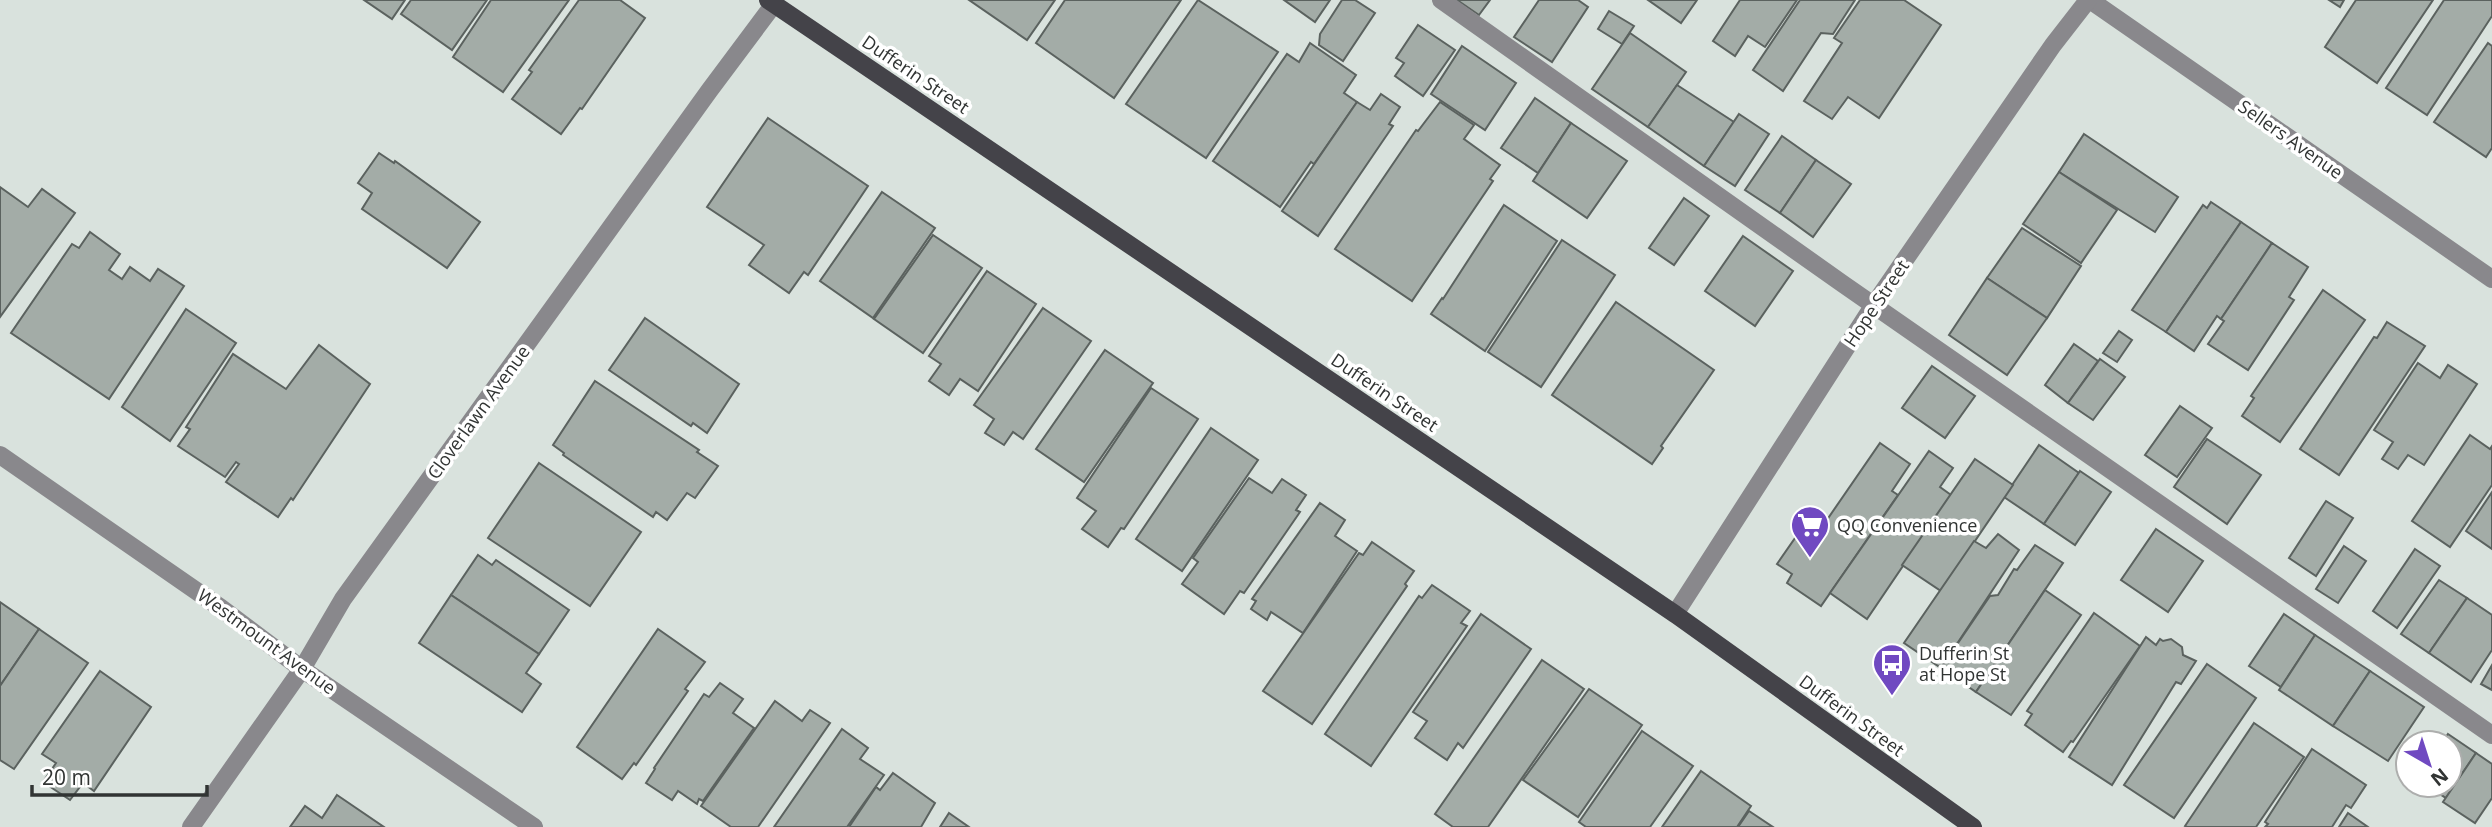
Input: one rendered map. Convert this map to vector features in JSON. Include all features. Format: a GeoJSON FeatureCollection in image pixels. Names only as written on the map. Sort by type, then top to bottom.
{"type":"FeatureCollection","features":[{"type":"Feature","properties":{"kind":"main road","name":"Dufferin Street"},"geometry":{"type":"LineString","coordinates":[[771,2],[1675,614],[1973,827]]}},
{"type":"Feature","properties":{"kind":"street"},"geometry":{"type":"LineString","coordinates":[[1441,0],[1874,306],[2492,735]]}},
{"type":"Feature","properties":{"kind":"street","name":"Hope Street"},"geometry":{"type":"LineString","coordinates":[[1675,614],[1874,306],[2053,45],[2089,0]]}},
{"type":"Feature","properties":{"kind":"street","name":"Sellers Avenue"},"geometry":{"type":"LineString","coordinates":[[2089,0],[2492,279]]}},
{"type":"Feature","properties":{"kind":"street","name":"Cloverlawn Avenue"},"geometry":{"type":"LineString","coordinates":[[191,827],[302,668],[351,588],[771,2]]}},
{"type":"Feature","properties":{"kind":"street","name":"Westmount Avenue"},"geometry":{"type":"LineString","coordinates":[[0,455],[221,608],[302,668],[534,827]]}},
{"type":"Feature","properties":{"kind":"building"},"geometry":{"type":"Polygon","coordinates":[[[364,0],[405,0],[392,19],[364,0]]]}},
{"type":"Feature","properties":{"kind":"building"},"geometry":{"type":"Polygon","coordinates":[[[411,0],[487,0],[452,50],[401,14],[411,0]]]}},
{"type":"Feature","properties":{"kind":"building"},"geometry":{"type":"Polygon","coordinates":[[[491,0],[569,0],[503,92],[453,57],[491,0]]]}},
{"type":"Feature","properties":{"kind":"building"},"geometry":{"type":"Polygon","coordinates":[[[579,0],[620,0],[645,18],[582,109],[580,108],[561,134],[512,99],[532,72],[529,70],[579,0]]]}},
{"type":"Feature","properties":{"kind":"building"},"geometry":{"type":"Polygon","coordinates":[[[969,0],[1055,0],[1027,40],[969,0]]]}},
{"type":"Feature","properties":{"kind":"building"},"geometry":{"type":"Polygon","coordinates":[[[1065,0],[1181,0],[1114,98],[1036,43],[1065,0]]]}},
{"type":"Feature","properties":{"kind":"building"},"geometry":{"type":"Polygon","coordinates":[[[1198,0],[1278,52],[1206,158],[1126,104],[1198,0]]]}},
{"type":"Feature","properties":{"kind":"building"},"geometry":{"type":"Polygon","coordinates":[[[1284,0],[1330,0],[1315,22],[1284,0]]]}},
{"type":"Feature","properties":{"kind":"building"},"geometry":{"type":"Polygon","coordinates":[[[1342,0],[1355,0],[1375,13],[1343,61],[1319,45],[1320,34],[1342,0]]]}},
{"type":"Feature","properties":{"kind":"building"},"geometry":{"type":"Polygon","coordinates":[[[1457,0],[1490,0],[1479,15],[1457,0]]]}},
{"type":"Feature","properties":{"kind":"building"},"geometry":{"type":"Polygon","coordinates":[[[1539,0],[1578,0],[1588,7],[1552,62],[1514,37],[1539,0]]]}},
{"type":"Feature","properties":{"kind":"building"},"geometry":{"type":"Polygon","coordinates":[[[1648,0],[1697,0],[1681,23],[1648,0]]]}},
{"type":"Feature","properties":{"kind":"building"},"geometry":{"type":"Polygon","coordinates":[[[1740,0],[1797,0],[1765,47],[1748,36],[1735,56],[1713,41],[1740,0]]]}},
{"type":"Feature","properties":{"kind":"building"},"geometry":{"type":"Polygon","coordinates":[[[1800,0],[1855,0],[1833,34],[1821,33],[1783,91],[1753,70],[1800,0]]]}},
{"type":"Feature","properties":{"kind":"building"},"geometry":{"type":"Polygon","coordinates":[[[1860,0],[1904,0],[1941,25],[1879,118],[1848,97],[1832,119],[1804,101],[1842,43],[1834,38],[1860,0]]]}},
{"type":"Feature","properties":{"kind":"building"},"geometry":{"type":"Polygon","coordinates":[[[2329,0],[2344,0],[2340,7],[2329,0]]]}},
{"type":"Feature","properties":{"kind":"building"},"geometry":{"type":"Polygon","coordinates":[[[2356,0],[2433,0],[2377,83],[2325,47],[2356,0]]]}},
{"type":"Feature","properties":{"kind":"building"},"geometry":{"type":"Polygon","coordinates":[[[2444,0],[2492,0],[2492,16],[2427,115],[2386,88],[2444,0]]]}},
{"type":"Feature","properties":{"kind":"building"},"geometry":{"type":"Polygon","coordinates":[[[1609,11],[1634,26],[1622,44],[1598,29],[1609,11]]]}},
{"type":"Feature","properties":{"kind":"building"},"geometry":{"type":"Polygon","coordinates":[[[1418,25],[1455,50],[1423,96],[1395,76],[1404,63],[1396,58],[1418,25]]]}},
{"type":"Feature","properties":{"kind":"building"},"geometry":{"type":"Polygon","coordinates":[[[1630,33],[1686,72],[1648,127],[1592,89],[1630,33]]]}},
{"type":"Feature","properties":{"kind":"building"},"geometry":{"type":"Polygon","coordinates":[[[1310,43],[1356,75],[1344,93],[1357,102],[1280,207],[1213,161],[1287,54],[1299,62],[1310,43]]]}},
{"type":"Feature","properties":{"kind":"building"},"geometry":{"type":"Polygon","coordinates":[[[2488,43],[2492,46],[2492,148],[2486,157],[2434,122],[2488,43]]]}},
{"type":"Feature","properties":{"kind":"building"},"geometry":{"type":"Polygon","coordinates":[[[1462,46],[1516,83],[1485,130],[1431,94],[1462,46]]]}},
{"type":"Feature","properties":{"kind":"building"},"geometry":{"type":"Polygon","coordinates":[[[1677,85],[1734,122],[1704,166],[1648,127],[1677,85]]]}},
{"type":"Feature","properties":{"kind":"building"},"geometry":{"type":"Polygon","coordinates":[[[1381,94],[1400,107],[1389,124],[1393,126],[1318,236],[1282,211],[1357,102],[1370,110],[1381,94]]]}},
{"type":"Feature","properties":{"kind":"building"},"geometry":{"type":"Polygon","coordinates":[[[1535,98],[1571,123],[1538,173],[1501,148],[1535,98]]]}},
{"type":"Feature","properties":{"kind":"building"},"geometry":{"type":"Polygon","coordinates":[[[1440,102],[1474,125],[1464,139],[1500,165],[1490,179],[1493,181],[1412,301],[1335,249],[1416,130],[1418,131],[1440,102]]]}},
{"type":"Feature","properties":{"kind":"building"},"geometry":{"type":"Polygon","coordinates":[[[1739,114],[1769,134],[1735,186],[1704,166],[1739,114]]]}},
{"type":"Feature","properties":{"kind":"building"},"geometry":{"type":"Polygon","coordinates":[[[768,118],[868,186],[808,275],[804,272],[789,293],[749,265],[764,245],[707,207],[768,118]]]}},
{"type":"Feature","properties":{"kind":"building"},"geometry":{"type":"Polygon","coordinates":[[[1571,123],[1627,161],[1587,218],[1533,181],[1571,123]]]}},
{"type":"Feature","properties":{"kind":"building"},"geometry":{"type":"Polygon","coordinates":[[[2084,134],[2178,197],[2155,232],[2059,172],[2084,134]]]}},
{"type":"Feature","properties":{"kind":"building"},"geometry":{"type":"Polygon","coordinates":[[[1782,136],[1816,160],[1780,213],[1745,190],[1782,136]]]}},
{"type":"Feature","properties":{"kind":"building"},"geometry":{"type":"Polygon","coordinates":[[[379,153],[394,163],[395,161],[480,222],[447,268],[362,209],[372,193],[358,183],[379,153]]]}},
{"type":"Feature","properties":{"kind":"building"},"geometry":{"type":"Polygon","coordinates":[[[1816,160],[1851,184],[1813,237],[1780,213],[1816,160]]]}},
{"type":"Feature","properties":{"kind":"building"},"geometry":{"type":"Polygon","coordinates":[[[2059,172],[2117,210],[2081,263],[2023,224],[2059,172]]]}},
{"type":"Feature","properties":{"kind":"building"},"geometry":{"type":"Polygon","coordinates":[[[0,187],[28,207],[42,189],[75,213],[0,317],[0,187]]]}},
{"type":"Feature","properties":{"kind":"building"},"geometry":{"type":"Polygon","coordinates":[[[882,192],[935,228],[873,318],[820,281],[882,192]]]}},
{"type":"Feature","properties":{"kind":"building"},"geometry":{"type":"Polygon","coordinates":[[[1684,198],[1709,216],[1674,265],[1649,248],[1684,198]]]}},
{"type":"Feature","properties":{"kind":"building"},"geometry":{"type":"Polygon","coordinates":[[[2211,202],[2241,222],[2166,332],[2132,310],[2203,205],[2207,208],[2211,202]]]}},
{"type":"Feature","properties":{"kind":"building"},"geometry":{"type":"Polygon","coordinates":[[[1504,205],[1557,241],[1485,351],[1431,314],[1504,205]]]}},
{"type":"Feature","properties":{"kind":"building"},"geometry":{"type":"Polygon","coordinates":[[[2241,222],[2272,243],[2221,319],[2217,316],[2194,351],[2166,332],[2241,222]]]}},
{"type":"Feature","properties":{"kind":"building"},"geometry":{"type":"Polygon","coordinates":[[[2022,228],[2081,266],[2047,318],[1987,278],[2022,228]]]}},
{"type":"Feature","properties":{"kind":"building"},"geometry":{"type":"Polygon","coordinates":[[[90,232],[120,254],[109,270],[122,279],[130,267],[150,281],[158,269],[184,286],[109,399],[11,333],[72,244],[79,248],[90,232]]]}},
{"type":"Feature","properties":{"kind":"building"},"geometry":{"type":"Polygon","coordinates":[[[933,235],[982,268],[923,353],[874,319],[933,235]]]}},
{"type":"Feature","properties":{"kind":"building"},"geometry":{"type":"Polygon","coordinates":[[[1743,236],[1793,271],[1755,326],[1705,291],[1743,236]]]}},
{"type":"Feature","properties":{"kind":"building"},"geometry":{"type":"Polygon","coordinates":[[[1562,240],[1615,275],[1541,387],[1488,352],[1562,240]]]}},
{"type":"Feature","properties":{"kind":"building"},"geometry":{"type":"Polygon","coordinates":[[[2272,243],[2308,267],[2289,297],[2294,300],[2248,370],[2208,344],[2224,321],[2221,319],[2272,243]]]}},
{"type":"Feature","properties":{"kind":"building"},"geometry":{"type":"Polygon","coordinates":[[[987,271],[1036,304],[978,391],[960,379],[949,395],[929,381],[941,364],[929,356],[987,271]]]}},
{"type":"Feature","properties":{"kind":"building"},"geometry":{"type":"Polygon","coordinates":[[[1987,278],[2047,318],[2007,375],[1949,335],[1987,278]]]}},
{"type":"Feature","properties":{"kind":"building"},"geometry":{"type":"Polygon","coordinates":[[[2323,290],[2365,320],[2280,442],[2242,416],[2254,398],[2251,396],[2323,290]]]}},
{"type":"Feature","properties":{"kind":"building"},"geometry":{"type":"Polygon","coordinates":[[[1616,302],[1714,370],[1661,446],[1663,448],[1652,464],[1552,395],[1616,302]]]}},
{"type":"Feature","properties":{"kind":"building"},"geometry":{"type":"Polygon","coordinates":[[[1043,308],[1091,341],[1023,439],[1013,432],[1004,445],[985,433],[994,419],[974,405],[1043,308]]]}},
{"type":"Feature","properties":{"kind":"building"},"geometry":{"type":"Polygon","coordinates":[[[186,309],[236,343],[170,441],[122,407],[186,309]]]}},
{"type":"Feature","properties":{"kind":"building"},"geometry":{"type":"Polygon","coordinates":[[[645,318],[739,384],[707,433],[693,423],[691,426],[609,370],[645,318]]]}},
{"type":"Feature","properties":{"kind":"building"},"geometry":{"type":"Polygon","coordinates":[[[2387,322],[2425,346],[2339,475],[2300,449],[2374,337],[2377,338],[2387,322]]]}},
{"type":"Feature","properties":{"kind":"building"},"geometry":{"type":"Polygon","coordinates":[[[2119,331],[2132,340],[2117,362],[2103,353],[2119,331]]]}},
{"type":"Feature","properties":{"kind":"building"},"geometry":{"type":"Polygon","coordinates":[[[2074,344],[2098,361],[2068,403],[2045,385],[2074,344]]]}},
{"type":"Feature","properties":{"kind":"building"},"geometry":{"type":"Polygon","coordinates":[[[319,345],[370,384],[293,500],[291,498],[278,517],[226,482],[239,464],[236,462],[225,477],[178,446],[190,429],[186,427],[233,354],[286,389],[319,345]]]}},
{"type":"Feature","properties":{"kind":"building"},"geometry":{"type":"Polygon","coordinates":[[[1105,350],[1153,383],[1084,482],[1036,449],[1105,350]]]}},
{"type":"Feature","properties":{"kind":"building"},"geometry":{"type":"Polygon","coordinates":[[[2100,359],[2125,377],[2093,420],[2068,403],[2100,359]]]}},
{"type":"Feature","properties":{"kind":"building"},"geometry":{"type":"Polygon","coordinates":[[[2418,363],[2440,378],[2448,365],[2477,384],[2424,465],[2408,455],[2398,469],[2382,459],[2393,442],[2374,430],[2418,363]]]}},
{"type":"Feature","properties":{"kind":"building"},"geometry":{"type":"Polygon","coordinates":[[[1932,366],[1975,396],[1945,438],[1902,408],[1932,366]]]}},
{"type":"Feature","properties":{"kind":"building"},"geometry":{"type":"Polygon","coordinates":[[[595,381],[699,450],[697,452],[718,466],[695,498],[687,493],[667,520],[656,512],[653,517],[563,455],[564,453],[553,445],[595,381]]]}},
{"type":"Feature","properties":{"kind":"building"},"geometry":{"type":"Polygon","coordinates":[[[1151,388],[1198,419],[1124,529],[1121,528],[1108,547],[1082,529],[1096,511],[1077,498],[1151,388]]]}},
{"type":"Feature","properties":{"kind":"building"},"geometry":{"type":"Polygon","coordinates":[[[2180,406],[2212,428],[2177,477],[2145,455],[2180,406]]]}},
{"type":"Feature","properties":{"kind":"building"},"geometry":{"type":"Polygon","coordinates":[[[1211,428],[1258,460],[1182,571],[1136,539],[1211,428]]]}},
{"type":"Feature","properties":{"kind":"building"},"geometry":{"type":"Polygon","coordinates":[[[2470,435],[2490,449],[2492,446],[2492,485],[2450,547],[2412,521],[2470,435]]]}},
{"type":"Feature","properties":{"kind":"building"},"geometry":{"type":"Polygon","coordinates":[[[2207,439],[2261,475],[2227,524],[2174,487],[2207,439]]]}},
{"type":"Feature","properties":{"kind":"building"},"geometry":{"type":"Polygon","coordinates":[[[1880,443],[1910,464],[1892,491],[1898,495],[1821,606],[1787,583],[1792,574],[1777,564],[1809,518],[1822,527],[1880,443]]]}},
{"type":"Feature","properties":{"kind":"building"},"geometry":{"type":"Polygon","coordinates":[[[2039,445],[2079,473],[2044,524],[2004,497],[2039,445]]]}},
{"type":"Feature","properties":{"kind":"building"},"geometry":{"type":"Polygon","coordinates":[[[1929,451],[1953,468],[1940,487],[1951,495],[1867,619],[1830,593],[1929,451]]]}},
{"type":"Feature","properties":{"kind":"building"},"geometry":{"type":"Polygon","coordinates":[[[1975,459],[2013,485],[1941,591],[1902,565],[1975,459]]]}},
{"type":"Feature","properties":{"kind":"building"},"geometry":{"type":"Polygon","coordinates":[[[539,463],[641,532],[590,606],[488,538],[539,463]]]}},
{"type":"Feature","properties":{"kind":"building"},"geometry":{"type":"Polygon","coordinates":[[[2080,471],[2111,492],[2075,545],[2044,524],[2080,471]]]}},
{"type":"Feature","properties":{"kind":"building"},"geometry":{"type":"Polygon","coordinates":[[[1249,478],[1272,493],[1282,479],[1306,495],[1296,510],[1300,512],[1244,593],[1240,591],[1224,614],[1182,584],[1198,562],[1193,558],[1249,478]]]}},
{"type":"Feature","properties":{"kind":"building"},"geometry":{"type":"Polygon","coordinates":[[[2492,492],[2492,549],[2466,531],[2492,492]]]}},
{"type":"Feature","properties":{"kind":"building"},"geometry":{"type":"Polygon","coordinates":[[[2326,501],[2353,518],[2316,576],[2289,558],[2326,501]]]}},
{"type":"Feature","properties":{"kind":"building"},"geometry":{"type":"Polygon","coordinates":[[[1320,503],[1345,520],[1335,536],[1357,551],[1303,633],[1271,612],[1267,620],[1251,609],[1256,601],[1252,599],[1320,503]]]}},
{"type":"Feature","properties":{"kind":"building"},"geometry":{"type":"Polygon","coordinates":[[[2156,529],[2203,561],[2168,612],[2121,580],[2156,529]]]}},
{"type":"Feature","properties":{"kind":"building"},"geometry":{"type":"Polygon","coordinates":[[[1998,534],[2019,550],[1941,668],[1904,643],[1974,541],[1986,548],[1998,534]]]}},
{"type":"Feature","properties":{"kind":"building"},"geometry":{"type":"Polygon","coordinates":[[[1372,542],[1414,571],[1405,584],[1407,586],[1312,724],[1263,691],[1359,553],[1363,555],[1372,542]]]}},
{"type":"Feature","properties":{"kind":"building"},"geometry":{"type":"Polygon","coordinates":[[[2035,545],[2063,563],[1976,692],[1941,668],[1990,596],[1998,595],[2014,569],[2017,570],[2035,545]]]}},
{"type":"Feature","properties":{"kind":"building"},"geometry":{"type":"Polygon","coordinates":[[[2344,546],[2366,561],[2338,603],[2316,589],[2344,546]]]}},
{"type":"Feature","properties":{"kind":"building"},"geometry":{"type":"Polygon","coordinates":[[[2415,549],[2440,566],[2397,628],[2373,611],[2415,549]]]}},
{"type":"Feature","properties":{"kind":"building"},"geometry":{"type":"Polygon","coordinates":[[[478,555],[492,565],[496,560],[569,610],[539,654],[451,595],[478,555]]]}},
{"type":"Feature","properties":{"kind":"building"},"geometry":{"type":"Polygon","coordinates":[[[2439,580],[2467,598],[2429,653],[2401,634],[2439,580]]]}},
{"type":"Feature","properties":{"kind":"building"},"geometry":{"type":"Polygon","coordinates":[[[1432,585],[1470,611],[1461,623],[1467,626],[1371,766],[1325,734],[1419,596],[1422,598],[1432,585]]]}},
{"type":"Feature","properties":{"kind":"building"},"geometry":{"type":"Polygon","coordinates":[[[2045,590],[2081,615],[2011,715],[1976,692],[2045,590]]]}},
{"type":"Feature","properties":{"kind":"building"},"geometry":{"type":"Polygon","coordinates":[[[451,595],[539,654],[526,673],[541,684],[522,712],[419,643],[451,595]]]}},
{"type":"Feature","properties":{"kind":"building"},"geometry":{"type":"Polygon","coordinates":[[[2467,598],[2492,615],[2492,650],[2471,682],[2429,653],[2467,598]]]}},
{"type":"Feature","properties":{"kind":"building"},"geometry":{"type":"Polygon","coordinates":[[[0,602],[39,629],[0,686],[0,602]]]}},
{"type":"Feature","properties":{"kind":"building"},"geometry":{"type":"Polygon","coordinates":[[[2094,613],[2140,646],[2073,742],[2071,741],[2063,752],[2025,725],[2032,714],[2027,711],[2094,613]]]}},
{"type":"Feature","properties":{"kind":"building"},"geometry":{"type":"Polygon","coordinates":[[[1481,614],[1531,649],[1463,748],[1458,743],[1447,760],[1415,738],[1427,721],[1413,712],[1481,614]]]}},
{"type":"Feature","properties":{"kind":"building"},"geometry":{"type":"Polygon","coordinates":[[[2284,614],[2315,635],[2281,687],[2249,666],[2284,614]]]}},
{"type":"Feature","properties":{"kind":"building"},"geometry":{"type":"Polygon","coordinates":[[[39,629],[88,663],[14,769],[0,760],[0,686],[39,629]]]}},
{"type":"Feature","properties":{"kind":"building"},"geometry":{"type":"Polygon","coordinates":[[[658,629],[705,662],[636,765],[634,763],[622,779],[577,747],[658,629]]]}},
{"type":"Feature","properties":{"kind":"building"},"geometry":{"type":"Polygon","coordinates":[[[2315,635],[2370,671],[2333,726],[2279,690],[2315,635]]]}},
{"type":"Feature","properties":{"kind":"building"},"geometry":{"type":"Polygon","coordinates":[[[2146,637],[2156,645],[2160,639],[2171,639],[2182,647],[2183,655],[2196,661],[2181,684],[2176,682],[2112,785],[2069,757],[2146,637]]]}},
{"type":"Feature","properties":{"kind":"building"},"geometry":{"type":"Polygon","coordinates":[[[1542,660],[1584,689],[1488,827],[1453,827],[1435,814],[1542,660]]]}},
{"type":"Feature","properties":{"kind":"building"},"geometry":{"type":"Polygon","coordinates":[[[2207,664],[2256,698],[2174,818],[2124,785],[2207,664]]]}},
{"type":"Feature","properties":{"kind":"building"},"geometry":{"type":"Polygon","coordinates":[[[2492,665],[2492,690],[2481,684],[2492,665]]]}},
{"type":"Feature","properties":{"kind":"building"},"geometry":{"type":"Polygon","coordinates":[[[100,671],[151,707],[94,791],[83,783],[70,800],[43,782],[56,763],[42,754],[100,671]]]}},
{"type":"Feature","properties":{"kind":"building"},"geometry":{"type":"Polygon","coordinates":[[[2370,671],[2424,707],[2409,729],[2394,729],[2394,752],[2388,761],[2333,726],[2370,671]]]}},
{"type":"Feature","properties":{"kind":"building"},"geometry":{"type":"Polygon","coordinates":[[[720,683],[743,699],[733,713],[754,728],[703,801],[699,799],[697,804],[678,791],[672,800],[646,783],[704,694],[709,697],[720,683]]]}},
{"type":"Feature","properties":{"kind":"building"},"geometry":{"type":"Polygon","coordinates":[[[1589,689],[1642,725],[1578,817],[1523,780],[1589,689]]]}},
{"type":"Feature","properties":{"kind":"building"},"geometry":{"type":"Polygon","coordinates":[[[775,701],[802,721],[810,710],[830,723],[758,827],[731,827],[701,806],[775,701]]]}},
{"type":"Feature","properties":{"kind":"building"},"geometry":{"type":"Polygon","coordinates":[[[2254,723],[2304,757],[2256,827],[2185,826],[2254,723]]]}},
{"type":"Feature","properties":{"kind":"building"},"geometry":{"type":"Polygon","coordinates":[[[842,729],[868,748],[860,759],[884,775],[847,827],[774,827],[842,729]]]}},
{"type":"Feature","properties":{"kind":"building"},"geometry":{"type":"Polygon","coordinates":[[[1642,731],[1693,766],[1650,827],[1586,827],[1579,822],[1642,731]]]}},
{"type":"Feature","properties":{"kind":"building"},"geometry":{"type":"Polygon","coordinates":[[[2464,745],[2476,753],[2464,771],[2464,745]]]}},
{"type":"Feature","properties":{"kind":"building"},"geometry":{"type":"Polygon","coordinates":[[[2312,749],[2366,785],[2351,808],[2346,805],[2332,827],[2265,827],[2268,824],[2265,822],[2312,749]]]}},
{"type":"Feature","properties":{"kind":"building"},"geometry":{"type":"Polygon","coordinates":[[[2476,753],[2492,764],[2492,798],[2475,823],[2443,802],[2445,799],[2464,799],[2464,771],[2476,753]]]}},
{"type":"Feature","properties":{"kind":"building"},"geometry":{"type":"Polygon","coordinates":[[[1701,771],[1751,806],[1737,827],[1662,827],[1701,771]]]}},
{"type":"Feature","properties":{"kind":"building"},"geometry":{"type":"Polygon","coordinates":[[[893,773],[935,803],[921,827],[849,827],[876,787],[880,790],[893,773]]]}},
{"type":"Feature","properties":{"kind":"building"},"geometry":{"type":"Polygon","coordinates":[[[337,795],[384,827],[290,827],[305,806],[322,818],[337,795]]]}},
{"type":"Feature","properties":{"kind":"building"},"geometry":{"type":"Polygon","coordinates":[[[1749,811],[1773,827],[1738,827],[1749,811]]]}},
{"type":"Feature","properties":{"kind":"building"},"geometry":{"type":"Polygon","coordinates":[[[949,813],[969,827],[940,827],[949,813]]]}},
{"type":"Feature","properties":{"kind":"building"},"geometry":{"type":"Polygon","coordinates":[[[2348,813],[2368,827],[2339,827],[2348,813]]]}},
{"type":"Feature","properties":{"kind":"place","name":"QQ Convenience"},"geometry":{"type":"Point","coordinates":[1810,559]}},
{"type":"Feature","properties":{"kind":"place","name":"Dufferin St at Hope St"},"geometry":{"type":"Point","coordinates":[1892,697]}}]}
